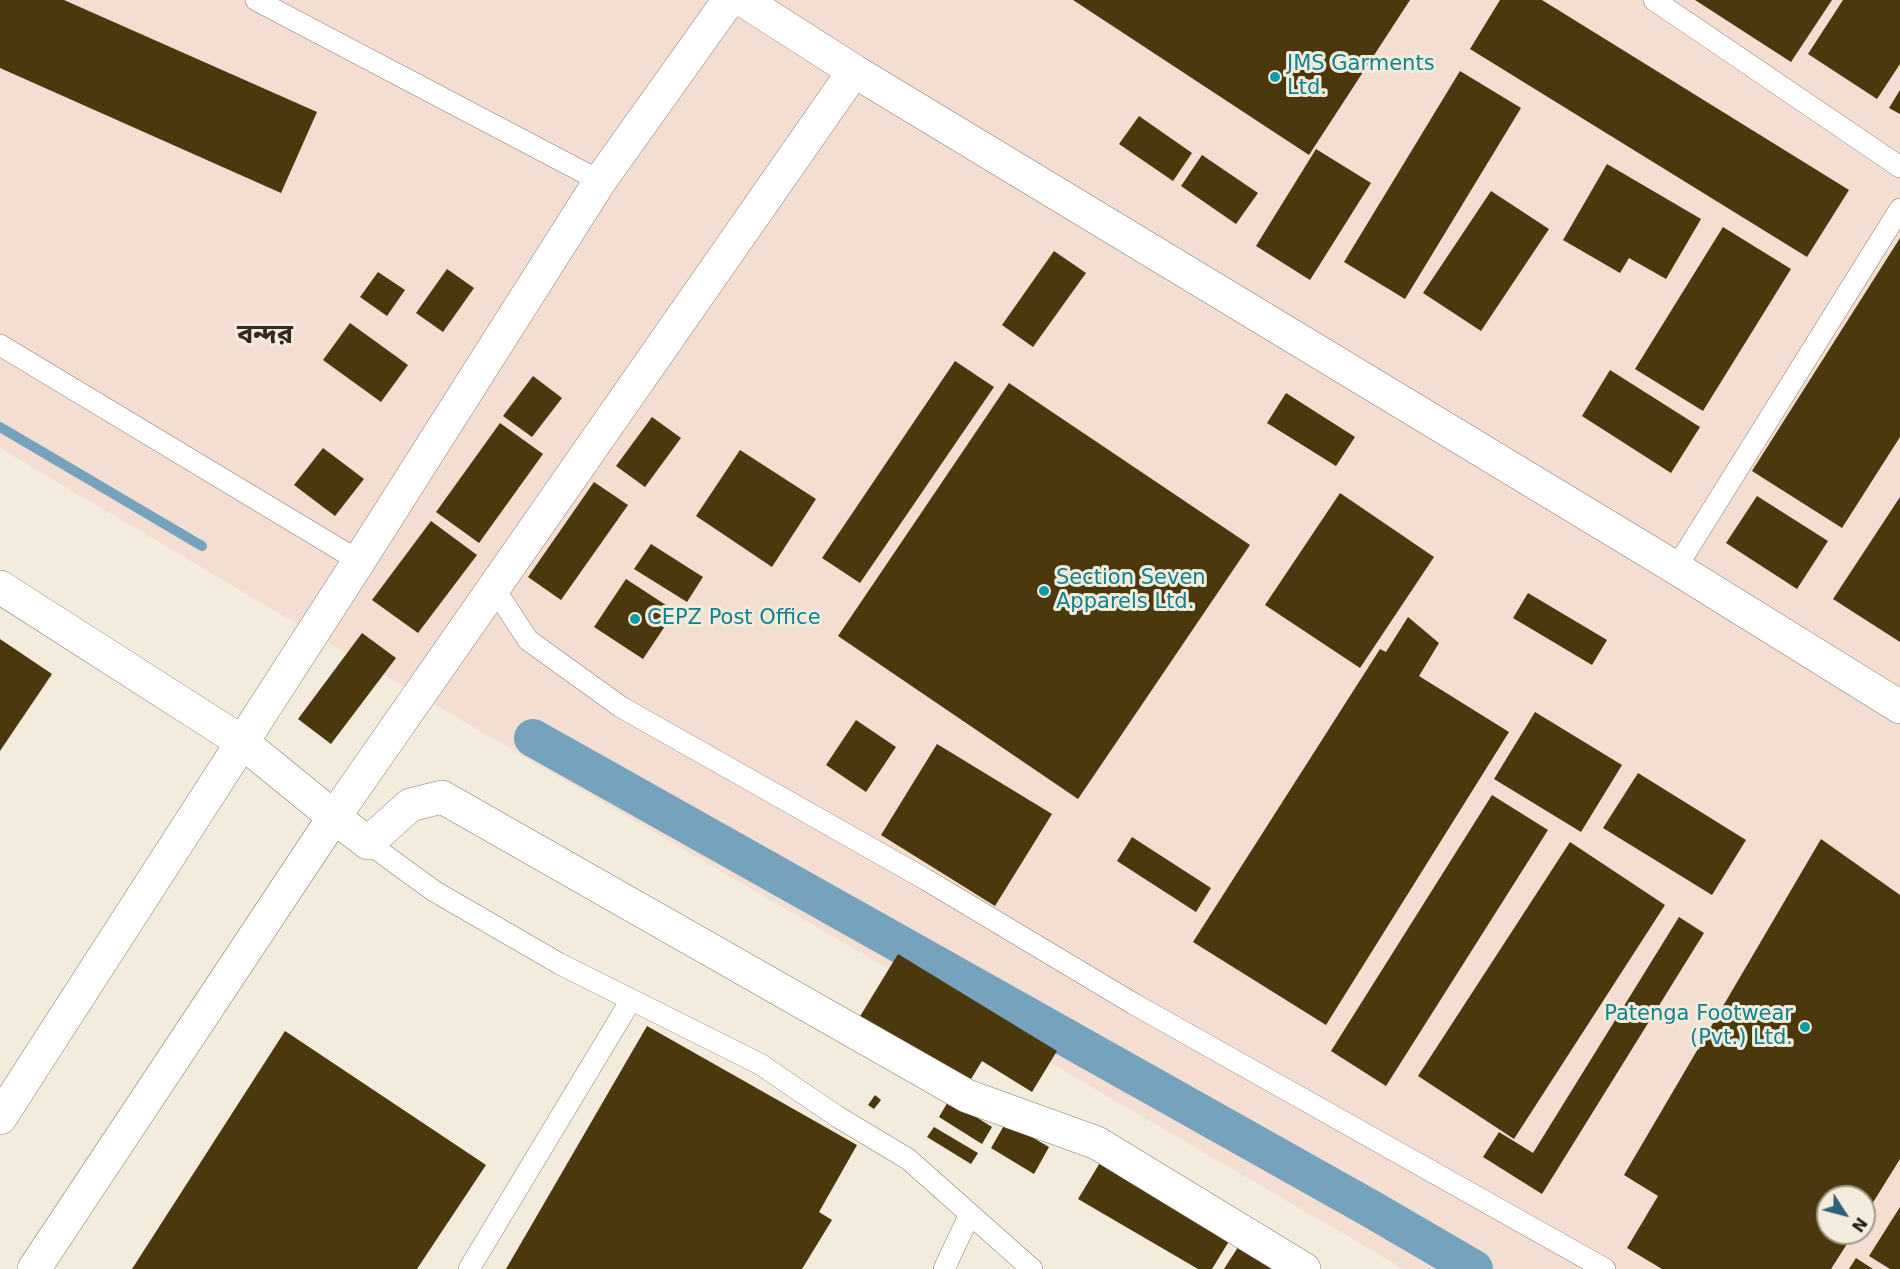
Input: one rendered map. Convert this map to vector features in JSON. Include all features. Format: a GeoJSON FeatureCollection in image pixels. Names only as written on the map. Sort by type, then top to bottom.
{"type":"FeatureCollection","features":[{"type":"Feature","properties":{"kind":"street"},"geometry":{"type":"LineString","coordinates":[[0,1118],[359,561],[600,181],[729,0]]}},
{"type":"Feature","properties":{"kind":"street"},"geometry":{"type":"LineString","coordinates":[[743,0],[854,71],[1676,568],[1900,707]]}},
{"type":"Feature","properties":{"kind":"street"},"geometry":{"type":"LineString","coordinates":[[34,1269],[334,817],[854,71]]}},
{"type":"Feature","properties":{"kind":"street"},"geometry":{"type":"LineString","coordinates":[[0,587],[242,742],[368,843],[410,805],[442,797],[967,1096],[1097,1143],[1304,1269]]}},
{"type":"Feature","properties":{"kind":"lane"},"geometry":{"type":"LineString","coordinates":[[256,0],[600,181]]}},
{"type":"Feature","properties":{"kind":"lane"},"geometry":{"type":"LineString","coordinates":[[1654,0],[1900,167]]}},
{"type":"Feature","properties":{"kind":"lane"},"geometry":{"type":"LineString","coordinates":[[1676,568],[1900,208]]}},
{"type":"Feature","properties":{"kind":"lane"},"geometry":{"type":"LineString","coordinates":[[0,345],[359,561]]}},
{"type":"Feature","properties":{"kind":"lane"},"geometry":{"type":"LineString","coordinates":[[494,588],[528,640],[621,707],[915,873],[1144,1009],[1605,1269]]}},
{"type":"Feature","properties":{"kind":"lane"},"geometry":{"type":"LineString","coordinates":[[368,843],[434,891],[560,964],[760,1064],[838,1117],[908,1159],[1032,1269]]}},
{"type":"Feature","properties":{"kind":"lane"},"geometry":{"type":"LineString","coordinates":[[469,1269],[631,1000]]}},
{"type":"Feature","properties":{"kind":"lane"},"geometry":{"type":"LineString","coordinates":[[945,1269],[970,1214]]}},
{"type":"Feature","properties":{"kind":"shaded area"},"geometry":{"type":"Polygon","coordinates":[[[0,0],[1900,0],[1900,1269],[1404,1269],[338,648],[0,448],[0,0]]]}},
{"type":"Feature","properties":{"kind":"building"},"geometry":{"type":"Polygon","coordinates":[[[0,0],[64,0],[317,112],[281,193],[0,68],[0,0]]]}},
{"type":"Feature","properties":{"kind":"building","name":"JMS Garments Ltd."},"geometry":{"type":"Polygon","coordinates":[[[1073,0],[1410,0],[1309,155],[1073,0]]]}},
{"type":"Feature","properties":{"kind":"building"},"geometry":{"type":"Polygon","coordinates":[[[1500,0],[1542,0],[1849,190],[1807,257],[1470,49],[1500,0]]]}},
{"type":"Feature","properties":{"kind":"building"},"geometry":{"type":"Polygon","coordinates":[[[1695,0],[1832,0],[1791,62],[1695,0]]]}},
{"type":"Feature","properties":{"kind":"building"},"geometry":{"type":"Polygon","coordinates":[[[1843,0],[1900,0],[1900,64],[1877,99],[1808,54],[1843,0]]]}},
{"type":"Feature","properties":{"kind":"building"},"geometry":{"type":"Polygon","coordinates":[[[1460,71],[1521,108],[1405,299],[1344,262],[1460,71]]]}},
{"type":"Feature","properties":{"kind":"building"},"geometry":{"type":"Polygon","coordinates":[[[1900,90],[1900,114],[1889,108],[1900,90]]]}},
{"type":"Feature","properties":{"kind":"building"},"geometry":{"type":"Polygon","coordinates":[[[1139,116],[1192,153],[1173,181],[1119,144],[1139,116]]]}},
{"type":"Feature","properties":{"kind":"building"},"geometry":{"type":"Polygon","coordinates":[[[1316,149],[1371,183],[1310,280],[1256,246],[1316,149]]]}},
{"type":"Feature","properties":{"kind":"building"},"geometry":{"type":"Polygon","coordinates":[[[1202,155],[1258,193],[1236,224],[1181,186],[1202,155]]]}},
{"type":"Feature","properties":{"kind":"building"},"geometry":{"type":"Polygon","coordinates":[[[1607,164],[1701,219],[1666,279],[1629,258],[1620,273],[1563,240],[1607,164]]]}},
{"type":"Feature","properties":{"kind":"building"},"geometry":{"type":"Polygon","coordinates":[[[1491,191],[1549,229],[1481,331],[1423,293],[1491,191]]]}},
{"type":"Feature","properties":{"kind":"building"},"geometry":{"type":"Polygon","coordinates":[[[1723,227],[1791,269],[1703,411],[1635,369],[1723,227]]]}},
{"type":"Feature","properties":{"kind":"building"},"geometry":{"type":"Polygon","coordinates":[[[1900,238],[1900,437],[1842,528],[1752,471],[1900,238]]]}},
{"type":"Feature","properties":{"kind":"building"},"geometry":{"type":"Polygon","coordinates":[[[1054,251],[1086,273],[1033,347],[1002,325],[1054,251]]]}},
{"type":"Feature","properties":{"kind":"building"},"geometry":{"type":"Polygon","coordinates":[[[447,269],[474,288],[443,332],[416,313],[447,269]]]}},
{"type":"Feature","properties":{"kind":"building"},"geometry":{"type":"Polygon","coordinates":[[[378,272],[405,290],[387,316],[360,297],[378,272]]]}},
{"type":"Feature","properties":{"kind":"building"},"geometry":{"type":"Polygon","coordinates":[[[350,323],[408,365],[381,402],[323,360],[350,323]]]}},
{"type":"Feature","properties":{"kind":"building"},"geometry":{"type":"Polygon","coordinates":[[[955,361],[994,387],[860,583],[822,558],[955,361]]]}},
{"type":"Feature","properties":{"kind":"building"},"geometry":{"type":"Polygon","coordinates":[[[1610,370],[1700,427],[1671,473],[1582,416],[1610,370]]]}},
{"type":"Feature","properties":{"kind":"building"},"geometry":{"type":"Polygon","coordinates":[[[533,376],[562,398],[532,437],[503,416],[533,376]]]}},
{"type":"Feature","properties":{"kind":"building","name":"Section Seven Apparels Ltd."},"geometry":{"type":"Polygon","coordinates":[[[1009,383],[1250,545],[1078,799],[838,636],[1009,383]]]}},
{"type":"Feature","properties":{"kind":"building"},"geometry":{"type":"Polygon","coordinates":[[[1286,393],[1355,437],[1336,466],[1267,423],[1286,393]]]}},
{"type":"Feature","properties":{"kind":"building"},"geometry":{"type":"Polygon","coordinates":[[[652,417],[681,438],[645,487],[616,466],[652,417]]]}},
{"type":"Feature","properties":{"kind":"building"},"geometry":{"type":"Polygon","coordinates":[[[500,423],[543,454],[479,543],[436,512],[500,423]]]}},
{"type":"Feature","properties":{"kind":"building"},"geometry":{"type":"Polygon","coordinates":[[[323,448],[364,479],[335,516],[294,485],[323,448]]]}},
{"type":"Feature","properties":{"kind":"building"},"geometry":{"type":"Polygon","coordinates":[[[740,450],[816,499],[772,567],[696,516],[740,450]]]}},
{"type":"Feature","properties":{"kind":"building"},"geometry":{"type":"Polygon","coordinates":[[[594,482],[628,505],[561,600],[528,577],[594,482]]]}},
{"type":"Feature","properties":{"kind":"building"},"geometry":{"type":"Polygon","coordinates":[[[1340,493],[1434,557],[1360,668],[1265,605],[1340,493]]]}},
{"type":"Feature","properties":{"kind":"building"},"geometry":{"type":"Polygon","coordinates":[[[1757,496],[1828,541],[1797,589],[1726,543],[1757,496]]]}},
{"type":"Feature","properties":{"kind":"building"},"geometry":{"type":"Polygon","coordinates":[[[1900,497],[1900,642],[1833,599],[1900,497]]]}},
{"type":"Feature","properties":{"kind":"building"},"geometry":{"type":"Polygon","coordinates":[[[431,521],[477,555],[418,633],[372,600],[431,521]]]}},
{"type":"Feature","properties":{"kind":"building"},"geometry":{"type":"Polygon","coordinates":[[[651,544],[703,577],[687,602],[634,569],[651,544]]]}},
{"type":"Feature","properties":{"kind":"building","name":"CEPZ Post Office"},"geometry":{"type":"Polygon","coordinates":[[[626,579],[675,611],[643,659],[594,627],[626,579]]]}},
{"type":"Feature","properties":{"kind":"building"},"geometry":{"type":"Polygon","coordinates":[[[1528,593],[1607,640],[1592,665],[1513,618],[1528,593]]]}},
{"type":"Feature","properties":{"kind":"building"},"geometry":{"type":"Polygon","coordinates":[[[1408,617],[1439,643],[1419,676],[1509,732],[1326,1025],[1193,942],[1380,649],[1386,652],[1408,617]]]}},
{"type":"Feature","properties":{"kind":"building"},"geometry":{"type":"Polygon","coordinates":[[[362,633],[396,658],[331,744],[298,719],[362,633]]]}},
{"type":"Feature","properties":{"kind":"building"},"geometry":{"type":"Polygon","coordinates":[[[0,639],[52,674],[0,751],[0,639]]]}},
{"type":"Feature","properties":{"kind":"building"},"geometry":{"type":"Polygon","coordinates":[[[1535,712],[1622,765],[1581,832],[1494,779],[1535,712]]]}},
{"type":"Feature","properties":{"kind":"building"},"geometry":{"type":"Polygon","coordinates":[[[856,720],[896,747],[866,792],[826,765],[856,720]]]}},
{"type":"Feature","properties":{"kind":"building"},"geometry":{"type":"Polygon","coordinates":[[[937,744],[1052,814],[995,906],[881,835],[937,744]]]}},
{"type":"Feature","properties":{"kind":"building"},"geometry":{"type":"Polygon","coordinates":[[[1638,773],[1746,840],[1712,895],[1603,828],[1638,773]]]}},
{"type":"Feature","properties":{"kind":"building"},"geometry":{"type":"Polygon","coordinates":[[[1492,795],[1548,830],[1386,1086],[1331,1051],[1492,795]]]}},
{"type":"Feature","properties":{"kind":"building"},"geometry":{"type":"Polygon","coordinates":[[[1132,837],[1211,888],[1196,912],[1117,861],[1132,837]]]}},
{"type":"Feature","properties":{"kind":"building","name":"Patenga Footwear (Pvt.) Ltd."},"geometry":{"type":"Polygon","coordinates":[[[1821,839],[1900,895],[1900,1159],[1876,1198],[1876,1185],[1816,1185],[1816,1245],[1846,1245],[1831,1269],[1662,1269],[1627,1248],[1658,1196],[1624,1175],[1821,839]]]}},
{"type":"Feature","properties":{"kind":"building"},"geometry":{"type":"Polygon","coordinates":[[[1570,842],[1665,905],[1514,1139],[1418,1076],[1570,842]]]}},
{"type":"Feature","properties":{"kind":"building"},"geometry":{"type":"Polygon","coordinates":[[[1679,917],[1704,933],[1542,1194],[1483,1157],[1499,1132],[1533,1153],[1679,917]]]}},
{"type":"Feature","properties":{"kind":"building"},"geometry":{"type":"Polygon","coordinates":[[[898,954],[1057,1051],[1032,1092],[982,1061],[968,1084],[859,1018],[898,954]]]}},
{"type":"Feature","properties":{"kind":"building"},"geometry":{"type":"Polygon","coordinates":[[[647,1026],[857,1145],[819,1212],[832,1220],[802,1269],[506,1269],[647,1026]]]}},
{"type":"Feature","properties":{"kind":"building"},"geometry":{"type":"Polygon","coordinates":[[[285,1031],[486,1165],[417,1269],[132,1269],[285,1031]]]}},
{"type":"Feature","properties":{"kind":"building"},"geometry":{"type":"Polygon","coordinates":[[[875,1095],[881,1100],[874,1109],[868,1105],[875,1095]]]}},
{"type":"Feature","properties":{"kind":"building"},"geometry":{"type":"Polygon","coordinates":[[[949,1100],[992,1127],[982,1144],[939,1117],[949,1100]]]}},
{"type":"Feature","properties":{"kind":"building"},"geometry":{"type":"Polygon","coordinates":[[[1006,1122],[1049,1147],[1034,1174],[991,1148],[1006,1122]]]}},
{"type":"Feature","properties":{"kind":"building"},"geometry":{"type":"Polygon","coordinates":[[[934,1127],[978,1153],[971,1164],[927,1137],[934,1127]]]}},
{"type":"Feature","properties":{"kind":"building"},"geometry":{"type":"Polygon","coordinates":[[[1101,1161],[1231,1238],[1212,1269],[1198,1269],[1078,1199],[1101,1161]]]}},
{"type":"Feature","properties":{"kind":"building"},"geometry":{"type":"Polygon","coordinates":[[[1900,1207],[1900,1269],[1890,1269],[1869,1256],[1900,1207]]]}},
{"type":"Feature","properties":{"kind":"building"},"geometry":{"type":"Polygon","coordinates":[[[1240,1244],[1282,1269],[1224,1269],[1240,1244]]]}},
{"type":"Feature","properties":{"kind":"building"},"geometry":{"type":"Polygon","coordinates":[[[1856,1258],[1873,1269],[1849,1269],[1856,1258]]]}},
{"type":"Feature","properties":{"kind":"waterway"},"geometry":{"type":"LineString","coordinates":[[0,427],[202,546]]}},
{"type":"Feature","properties":{"kind":"waterway"},"geometry":{"type":"LineString","coordinates":[[533,738],[1474,1269]]}},
{"type":"Feature","properties":{"kind":"place","name":"JMS Garments Ltd."},"geometry":{"type":"Point","coordinates":[1275,77]}},
{"type":"Feature","properties":{"kind":"place","name":"Section Seven Apparels Ltd."},"geometry":{"type":"Point","coordinates":[1044,591]}},
{"type":"Feature","properties":{"kind":"place","name":"CEPZ Post Office"},"geometry":{"type":"Point","coordinates":[635,619]}},
{"type":"Feature","properties":{"kind":"place","name":"Patenga Footwear (Pvt.) Ltd."},"geometry":{"type":"Point","coordinates":[1805,1027]}},
{"type":"Feature","properties":{"kind":"district","name":"বন্দর"},"geometry":{"type":"Point","coordinates":[265,336]}}]}
